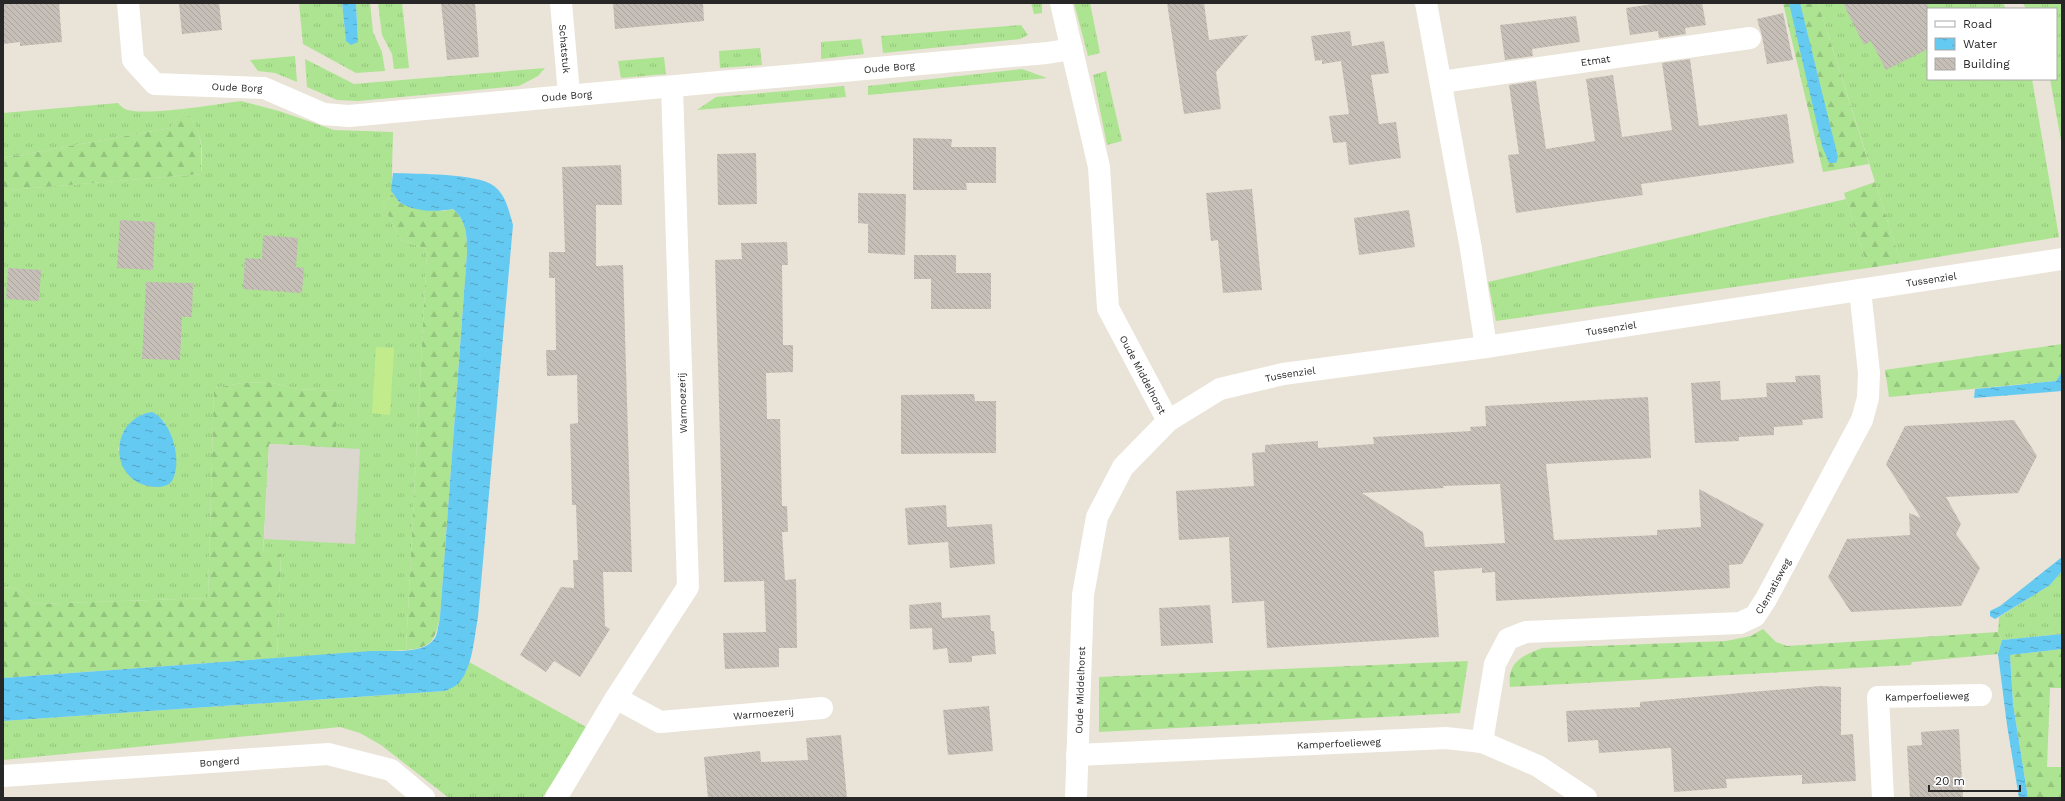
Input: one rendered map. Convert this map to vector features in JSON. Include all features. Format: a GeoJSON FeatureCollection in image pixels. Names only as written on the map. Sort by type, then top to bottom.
{"type":"FeatureCollection","features":[{"type":"Feature","properties":{"kind":"street","name":"Oude Borg"},"geometry":{"type":"LineString","coordinates":[[128,3],[133,60],[155,84],[264,88],[324,114],[349,116],[569,94],[672,87],[1047,53],[1072,49]]}},
{"type":"Feature","properties":{"kind":"street","name":"Schatstuk"},"geometry":{"type":"LineString","coordinates":[[561,3],[569,94]]}},
{"type":"Feature","properties":{"kind":"street","name":"Oude Middelhorst"},"geometry":{"type":"LineString","coordinates":[[1061,3],[1099,167],[1108,308],[1168,421],[1122,467],[1097,517],[1084,595],[1076,798]]}},
{"type":"Feature","properties":{"kind":"street"},"geometry":{"type":"LineString","coordinates":[[1426,3],[1441,82],[1486,347]]}},
{"type":"Feature","properties":{"kind":"street","name":"Etmat"},"geometry":{"type":"LineString","coordinates":[[1441,82],[1750,38]]}},
{"type":"Feature","properties":{"kind":"street","name":"Warmoezerij"},"geometry":{"type":"LineString","coordinates":[[556,798],[616,698],[688,587],[672,87]]}},
{"type":"Feature","properties":{"kind":"street","name":"Tussenziel"},"geometry":{"type":"LineString","coordinates":[[1168,421],[1220,390],[1283,374],[1486,347],[2062,259]]}},
{"type":"Feature","properties":{"kind":"street","name":"Clematisweg"},"geometry":{"type":"LineString","coordinates":[[1482,742],[1495,664],[1508,639],[1526,632],[1740,623],[1755,616],[1766,600],[1862,420],[1868,398],[1869,373],[1860,290]]}},
{"type":"Feature","properties":{"kind":"street","name":"Kamperfoelieweg"},"geometry":{"type":"LineString","coordinates":[[1884,798],[1878,697],[1981,696]]}},
{"type":"Feature","properties":{"kind":"street","name":"Warmoezerij"},"geometry":{"type":"LineString","coordinates":[[616,698],[660,722],[822,708]]}},
{"type":"Feature","properties":{"kind":"street","name":"Kamperfoelieweg"},"geometry":{"type":"LineString","coordinates":[[1077,755],[1446,738],[1482,742],[1538,766],[1586,798]]}},
{"type":"Feature","properties":{"kind":"street","name":"Bongerd"},"geometry":{"type":"LineString","coordinates":[[3,776],[328,754],[391,770],[424,798]]}},
{"type":"Feature","properties":{"kind":"green space"},"geometry":{"type":"Polygon","coordinates":[[[299,3],[342,3],[346,41],[358,41],[356,3],[370,3],[373,32],[382,52],[385,71],[356,73],[303,44],[299,3]]]}},
{"type":"Feature","properties":{"kind":"green space"},"geometry":{"type":"Polygon","coordinates":[[[378,3],[402,3],[409,68],[394,69],[392,54],[382,35],[378,3]]]}},
{"type":"Feature","properties":{"kind":"green space"},"geometry":{"type":"Polygon","coordinates":[[[1031,3],[1042,3],[1042,13],[1034,14],[1031,3]]]}},
{"type":"Feature","properties":{"kind":"green space"},"geometry":{"type":"Polygon","coordinates":[[[1074,3],[1090,3],[1100,53],[1088,56],[1074,3]]]}},
{"type":"Feature","properties":{"kind":"green space"},"geometry":{"type":"Polygon","coordinates":[[[1783,3],[1818,3],[1869,164],[1823,172],[1783,3]]]}},
{"type":"Feature","properties":{"kind":"green space"},"geometry":{"type":"Polygon","coordinates":[[[1818,3],[2003,3],[2006,8],[1927,8],[1927,80],[2032,80],[2059,237],[1901,263],[1818,3]]]}},
{"type":"Feature","properties":{"kind":"green space"},"geometry":{"type":"Polygon","coordinates":[[[2023,3],[2062,3],[2062,146],[2050,80],[2057,80],[2057,8],[2026,8],[2023,3]]]}},
{"type":"Feature","properties":{"kind":"green space"},"geometry":{"type":"Polygon","coordinates":[[[1021,25],[1028,35],[1020,39],[883,53],[881,36],[1021,25]]]}},
{"type":"Feature","properties":{"kind":"green space"},"geometry":{"type":"Polygon","coordinates":[[[861,39],[864,54],[821,59],[821,42],[861,39]]]}},
{"type":"Feature","properties":{"kind":"green space"},"geometry":{"type":"Polygon","coordinates":[[[760,48],[762,65],[720,68],[719,51],[760,48]]]}},
{"type":"Feature","properties":{"kind":"green space"},"geometry":{"type":"Polygon","coordinates":[[[295,56],[297,82],[275,73],[258,71],[250,60],[295,56]]]}},
{"type":"Feature","properties":{"kind":"green space"},"geometry":{"type":"Polygon","coordinates":[[[664,57],[666,74],[621,78],[618,61],[664,57]]]}},
{"type":"Feature","properties":{"kind":"green space"},"geometry":{"type":"Polygon","coordinates":[[[305,59],[354,84],[545,68],[538,76],[519,86],[358,101],[337,100],[307,87],[305,59]]]}},
{"type":"Feature","properties":{"kind":"green space"},"geometry":{"type":"Polygon","coordinates":[[[1022,69],[1047,78],[868,95],[868,86],[1022,69]]]}},
{"type":"Feature","properties":{"kind":"green space"},"geometry":{"type":"Polygon","coordinates":[[[1106,71],[1122,141],[1107,145],[1093,75],[1106,71]]]}},
{"type":"Feature","properties":{"kind":"green space"},"geometry":{"type":"Polygon","coordinates":[[[844,86],[846,97],[697,110],[716,97],[844,86]]]}},
{"type":"Feature","properties":{"kind":"green space"},"geometry":{"type":"Polygon","coordinates":[[[241,101],[279,111],[334,130],[393,132],[393,193],[383,205],[401,240],[427,249],[406,650],[277,658],[281,555],[263,553],[264,539],[337,391],[299,389],[268,382],[242,383],[214,388],[208,598],[35,604],[18,589],[3,587],[3,240],[8,190],[201,174],[202,147],[195,126],[185,109],[170,128],[3,158],[3,113],[118,103],[125,109],[148,112],[241,101]],[[164,421],[123,432],[118,450],[173,479],[175,472],[175,457],[164,421]]]}},
{"type":"Feature","properties":{"kind":"green space"},"geometry":{"type":"Polygon","coordinates":[[[185,109],[195,126],[200,140],[201,174],[9,190],[3,240],[3,158],[170,128],[185,109]]]}},
{"type":"Feature","properties":{"kind":"green space"},"geometry":{"type":"Polygon","coordinates":[[[1875,182],[1901,263],[1868,268],[1844,193],[1875,182]]]}},
{"type":"Feature","properties":{"kind":"green space"},"geometry":{"type":"Polygon","coordinates":[[[393,193],[400,203],[443,211],[453,209],[464,224],[467,247],[440,617],[434,637],[427,645],[406,650],[427,249],[401,240],[383,205],[393,193]]]}},
{"type":"Feature","properties":{"kind":"green space"},"geometry":{"type":"Polygon","coordinates":[[[1846,199],[1868,268],[1496,321],[1488,282],[1846,199]]]}},
{"type":"Feature","properties":{"kind":"green space"},"geometry":{"type":"Polygon","coordinates":[[[2062,344],[2062,372],[2056,381],[1889,397],[1885,370],[2062,344]]]}},
{"type":"Feature","properties":{"kind":"green space"},"geometry":{"type":"Polygon","coordinates":[[[376,347],[394,348],[390,415],[372,413],[376,347]]]}},
{"type":"Feature","properties":{"kind":"green space"},"geometry":{"type":"Polygon","coordinates":[[[268,382],[299,389],[337,391],[336,447],[269,444],[263,552],[281,554],[277,658],[3,678],[3,587],[18,589],[35,604],[208,598],[214,388],[242,383],[268,382]]]}},
{"type":"Feature","properties":{"kind":"green space"},"geometry":{"type":"Polygon","coordinates":[[[2062,571],[2062,634],[2002,640],[1998,632],[1999,617],[2050,585],[2062,571]]]}},
{"type":"Feature","properties":{"kind":"green space"},"geometry":{"type":"Polygon","coordinates":[[[1763,629],[1776,642],[1787,646],[1998,632],[2002,640],[1998,654],[1912,662],[1911,665],[1510,687],[1511,671],[1517,661],[1522,657],[1542,648],[1726,641],[1751,636],[1763,629]]]}},
{"type":"Feature","properties":{"kind":"green space"},"geometry":{"type":"Polygon","coordinates":[[[2062,649],[2062,688],[2050,688],[2047,767],[2062,767],[2062,798],[2028,798],[2013,704],[2010,655],[2062,649]]]}},
{"type":"Feature","properties":{"kind":"green space"},"geometry":{"type":"Polygon","coordinates":[[[1468,661],[1460,713],[1099,732],[1099,677],[1468,661]]]}},
{"type":"Feature","properties":{"kind":"green space"},"geometry":{"type":"Polygon","coordinates":[[[469,662],[588,728],[542,798],[449,798],[381,745],[360,733],[340,727],[3,760],[3,721],[445,691],[466,672],[469,662]]]}},
{"type":"Feature","properties":{"kind":"shaded area"},"geometry":{"type":"Polygon","coordinates":[[[269,444],[360,449],[355,544],[264,539],[269,444]]]}},
{"type":"Feature","properties":{"kind":"water"},"geometry":{"type":"Polygon","coordinates":[[[342,3],[356,3],[358,42],[351,45],[346,41],[342,3]]]}},
{"type":"Feature","properties":{"kind":"water"},"geometry":{"type":"Polygon","coordinates":[[[1789,3],[1800,3],[1838,157],[1836,163],[1829,163],[1822,146],[1789,3]]]}},
{"type":"Feature","properties":{"kind":"water"},"geometry":{"type":"Polygon","coordinates":[[[393,173],[461,176],[486,182],[494,186],[501,194],[513,225],[478,617],[470,660],[464,676],[454,687],[445,691],[3,721],[3,678],[371,651],[406,651],[424,647],[436,636],[440,617],[467,253],[466,235],[464,224],[453,209],[440,211],[419,210],[406,206],[400,202],[391,191],[393,173]]]}},
{"type":"Feature","properties":{"kind":"water"},"geometry":{"type":"Polygon","coordinates":[[[2062,372],[2062,391],[1974,398],[1975,389],[2056,381],[2062,372]]]}},
{"type":"Feature","properties":{"kind":"water"},"geometry":{"type":"Polygon","coordinates":[[[152,412],[159,417],[170,432],[176,452],[176,471],[173,479],[168,484],[160,487],[141,484],[129,476],[122,465],[119,452],[121,439],[127,427],[137,417],[152,412]]]}},
{"type":"Feature","properties":{"kind":"water"},"geometry":{"type":"Polygon","coordinates":[[[2062,557],[2062,571],[2050,585],[1995,619],[1990,616],[1990,611],[2000,606],[2062,557]]]}},
{"type":"Feature","properties":{"kind":"water"},"geometry":{"type":"Polygon","coordinates":[[[2062,634],[2062,649],[2010,655],[2013,704],[2028,798],[2019,798],[2007,725],[1998,654],[2002,640],[2062,634]]]}},
{"type":"Feature","properties":{"kind":"building"},"geometry":{"type":"Polygon","coordinates":[[[3,3],[59,3],[62,42],[20,46],[20,42],[3,44],[3,3]]]}},
{"type":"Feature","properties":{"kind":"building"},"geometry":{"type":"Polygon","coordinates":[[[179,3],[219,3],[222,30],[182,34],[179,3]]]}},
{"type":"Feature","properties":{"kind":"building"},"geometry":{"type":"Polygon","coordinates":[[[441,3],[475,3],[479,57],[447,60],[441,3]]]}},
{"type":"Feature","properties":{"kind":"building"},"geometry":{"type":"Polygon","coordinates":[[[613,3],[703,3],[704,21],[615,29],[613,3]]]}},
{"type":"Feature","properties":{"kind":"building"},"geometry":{"type":"Polygon","coordinates":[[[1167,3],[1204,3],[1209,40],[1248,35],[1216,72],[1221,109],[1184,114],[1167,3]]]}},
{"type":"Feature","properties":{"kind":"building"},"geometry":{"type":"Polygon","coordinates":[[[1659,3],[1702,3],[1706,25],[1685,28],[1686,34],[1659,38],[1658,31],[1630,35],[1626,8],[1659,3]]]}},
{"type":"Feature","properties":{"kind":"building"},"geometry":{"type":"Polygon","coordinates":[[[1843,3],[1928,3],[1927,50],[1886,70],[1871,41],[1864,45],[1843,3]]]}},
{"type":"Feature","properties":{"kind":"building"},"geometry":{"type":"Polygon","coordinates":[[[1783,13],[1793,60],[1767,64],[1757,19],[1783,13]]]}},
{"type":"Feature","properties":{"kind":"building"},"geometry":{"type":"Polygon","coordinates":[[[1576,16],[1580,42],[1532,49],[1533,56],[1505,60],[1500,25],[1576,16]]]}},
{"type":"Feature","properties":{"kind":"building"},"geometry":{"type":"Polygon","coordinates":[[[1350,31],[1352,46],[1384,41],[1389,73],[1371,75],[1379,124],[1396,122],[1401,158],[1349,165],[1346,142],[1333,143],[1329,116],[1349,114],[1341,61],[1322,64],[1322,60],[1315,61],[1311,36],[1350,31]]]}},
{"type":"Feature","properties":{"kind":"building"},"geometry":{"type":"Polygon","coordinates":[[[1690,59],[1699,126],[1787,114],[1794,163],[1641,184],[1643,195],[1516,213],[1508,155],[1519,154],[1509,85],[1536,81],[1546,149],[1595,141],[1586,79],[1613,75],[1622,137],[1672,130],[1662,63],[1690,59]]]}},
{"type":"Feature","properties":{"kind":"building"},"geometry":{"type":"Polygon","coordinates":[[[913,138],[952,139],[951,147],[996,147],[996,183],[966,183],[967,190],[913,190],[913,138]]]}},
{"type":"Feature","properties":{"kind":"building"},"geometry":{"type":"Polygon","coordinates":[[[756,153],[757,204],[718,205],[717,154],[756,153]]]}},
{"type":"Feature","properties":{"kind":"building"},"geometry":{"type":"Polygon","coordinates":[[[621,165],[622,205],[596,205],[596,266],[623,265],[632,572],[603,572],[605,626],[610,629],[580,677],[554,661],[546,672],[520,655],[561,587],[574,588],[573,560],[578,560],[576,505],[572,505],[570,424],[578,423],[577,375],[547,376],[546,350],[556,350],[555,278],[549,278],[549,252],[565,252],[562,167],[621,165]]]}},
{"type":"Feature","properties":{"kind":"building"},"geometry":{"type":"Polygon","coordinates":[[[1252,189],[1262,290],[1223,293],[1218,240],[1211,241],[1206,193],[1252,189]]]}},
{"type":"Feature","properties":{"kind":"building"},"geometry":{"type":"Polygon","coordinates":[[[858,193],[906,194],[905,255],[868,253],[868,224],[858,223],[858,193]]]}},
{"type":"Feature","properties":{"kind":"building"},"geometry":{"type":"Polygon","coordinates":[[[1409,210],[1415,247],[1359,255],[1354,218],[1409,210]]]}},
{"type":"Feature","properties":{"kind":"building"},"geometry":{"type":"Polygon","coordinates":[[[120,220],[155,222],[153,270],[117,268],[120,220]]]}},
{"type":"Feature","properties":{"kind":"building"},"geometry":{"type":"Polygon","coordinates":[[[263,235],[298,238],[296,267],[304,268],[302,293],[243,289],[245,258],[262,259],[263,235]]]}},
{"type":"Feature","properties":{"kind":"building"},"geometry":{"type":"Polygon","coordinates":[[[787,242],[788,265],[782,265],[783,345],[793,345],[793,372],[766,373],[767,419],[780,419],[782,506],[787,506],[788,532],[782,532],[785,580],[796,579],[797,648],[779,648],[779,667],[725,669],[723,633],[766,632],[764,581],[724,582],[715,260],[742,259],[741,243],[787,242]]]}},
{"type":"Feature","properties":{"kind":"building"},"geometry":{"type":"Polygon","coordinates":[[[914,255],[956,255],[956,273],[991,273],[991,309],[931,309],[931,279],[914,279],[914,255]]]}},
{"type":"Feature","properties":{"kind":"building"},"geometry":{"type":"Polygon","coordinates":[[[8,268],[41,270],[39,301],[6,299],[8,268]]]}},
{"type":"Feature","properties":{"kind":"building"},"geometry":{"type":"Polygon","coordinates":[[[146,282],[193,283],[192,317],[182,317],[180,360],[142,359],[146,282]]]}},
{"type":"Feature","properties":{"kind":"building"},"geometry":{"type":"Polygon","coordinates":[[[1820,375],[1823,418],[1802,420],[1803,425],[1774,427],[1774,435],[1739,437],[1739,441],[1695,443],[1691,383],[1720,381],[1721,400],[1767,397],[1766,383],[1796,382],[1795,376],[1820,375]]]}},
{"type":"Feature","properties":{"kind":"building"},"geometry":{"type":"Polygon","coordinates":[[[974,394],[975,401],[996,401],[996,453],[901,454],[901,395],[974,394]]]}},
{"type":"Feature","properties":{"kind":"building"},"geometry":{"type":"Polygon","coordinates":[[[1648,397],[1651,458],[1546,464],[1554,540],[1657,535],[1657,530],[1701,527],[1699,489],[1764,524],[1742,564],[1729,565],[1730,588],[1496,601],[1495,572],[1482,573],[1482,568],[1434,571],[1439,637],[1267,648],[1264,601],[1232,603],[1229,537],[1179,540],[1176,491],[1254,486],[1252,453],[1265,452],[1265,445],[1318,441],[1318,448],[1374,444],[1373,437],[1471,431],[1470,427],[1486,426],[1485,406],[1648,397]],[[1500,484],[1443,486],[1444,488],[1362,493],[1423,532],[1425,547],[1505,543],[1500,484]]]}},
{"type":"Feature","properties":{"kind":"building"},"geometry":{"type":"Polygon","coordinates":[[[2014,420],[2037,456],[2018,493],[1946,497],[1961,524],[1956,534],[1980,568],[1961,606],[1851,612],[1828,577],[1847,539],[1910,535],[1909,513],[1921,518],[1886,464],[1905,426],[2014,420]]]}},
{"type":"Feature","properties":{"kind":"building"},"geometry":{"type":"Polygon","coordinates":[[[946,505],[947,527],[992,524],[995,564],[950,568],[947,528],[948,542],[908,545],[905,508],[946,505]]]}},
{"type":"Feature","properties":{"kind":"building"},"geometry":{"type":"Polygon","coordinates":[[[941,602],[942,618],[990,615],[991,631],[994,631],[996,654],[972,656],[972,662],[949,663],[947,648],[933,650],[932,628],[910,629],[909,605],[941,602]]]}},
{"type":"Feature","properties":{"kind":"building"},"geometry":{"type":"Polygon","coordinates":[[[1210,605],[1213,643],[1161,646],[1159,608],[1210,605]]]}},
{"type":"Feature","properties":{"kind":"building"},"geometry":{"type":"Polygon","coordinates":[[[1820,686],[1841,687],[1841,735],[1853,734],[1856,781],[1802,784],[1802,775],[1726,779],[1727,788],[1674,792],[1671,748],[1599,753],[1598,740],[1568,742],[1566,711],[1640,707],[1640,702],[1820,686]]]}},
{"type":"Feature","properties":{"kind":"building"},"geometry":{"type":"Polygon","coordinates":[[[989,706],[993,751],[948,755],[943,710],[989,706]]]}},
{"type":"Feature","properties":{"kind":"building"},"geometry":{"type":"Polygon","coordinates":[[[1959,729],[1963,798],[1910,798],[1907,746],[1922,745],[1921,732],[1959,729]]]}},
{"type":"Feature","properties":{"kind":"building"},"geometry":{"type":"Polygon","coordinates":[[[841,735],[847,798],[708,798],[704,757],[760,751],[761,762],[808,760],[806,738],[841,735]]]}}]}
